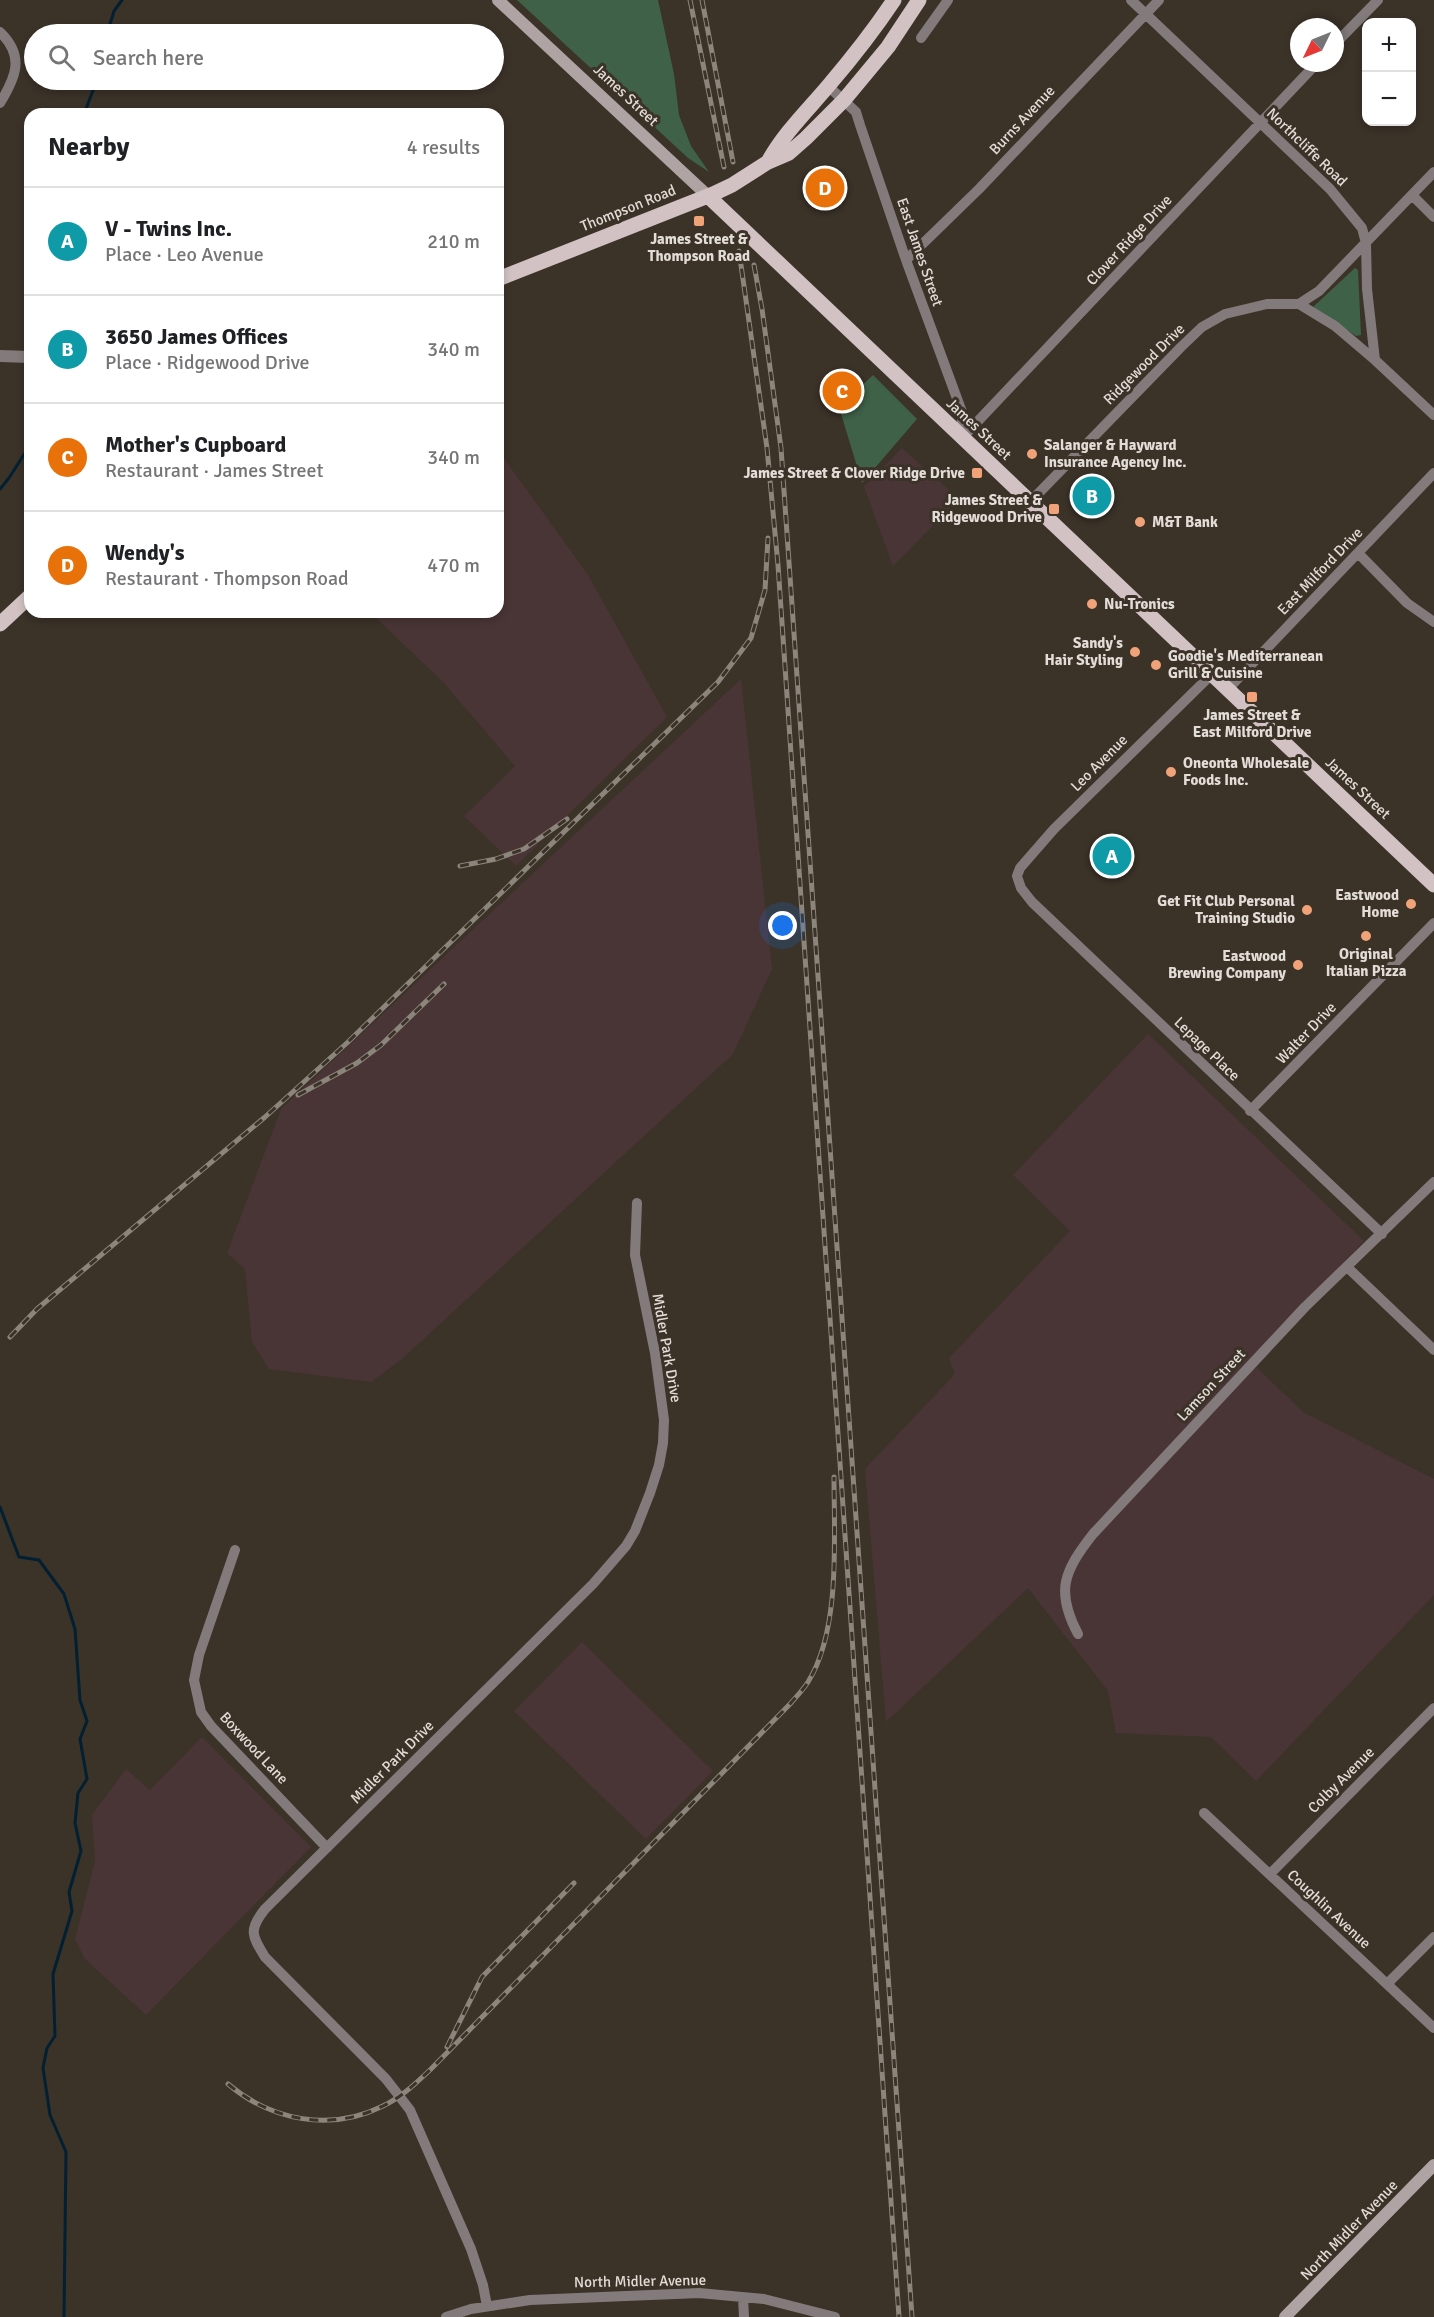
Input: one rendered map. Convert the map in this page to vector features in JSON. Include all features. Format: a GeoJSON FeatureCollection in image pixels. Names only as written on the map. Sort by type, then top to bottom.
{"type":"FeatureCollection","features":[{"type":"Feature","properties":{"kind":"main road","name":"James Street"},"geometry":{"type":"LineString","coordinates":[[498,0],[708,196],[1434,885]]}},
{"type":"Feature","properties":{"kind":"main road","name":"Thompson Road"},"geometry":{"type":"LineString","coordinates":[[768,162],[779,141],[828,86],[872,32],[894,0]]}},
{"type":"Feature","properties":{"kind":"main road","name":"Thompson Road"},"geometry":{"type":"LineString","coordinates":[[504,277],[708,196],[732,185],[768,162],[789,153],[844,100],[888,46],[919,0]]}},
{"type":"Feature","properties":{"kind":"main road"},"geometry":{"type":"LineString","coordinates":[[0,624],[24,602]]}},
{"type":"Feature","properties":{"kind":"main road","name":"North Midler Avenue"},"geometry":{"type":"LineString","coordinates":[[1285,2317],[1434,2165]]}},
{"type":"Feature","properties":{"kind":"street"},"geometry":{"type":"LineString","coordinates":[[921,38],[948,0]]}},
{"type":"Feature","properties":{"kind":"street","name":"Northcliffe Road"},"geometry":{"type":"LineString","coordinates":[[1131,0],[1330,189],[1362,228],[1366,243],[1367,289],[1375,360]]}},
{"type":"Feature","properties":{"kind":"street","name":"Burns Avenue"},"geometry":{"type":"LineString","coordinates":[[906,260],[979,189],[1159,0]]}},
{"type":"Feature","properties":{"kind":"street"},"geometry":{"type":"LineString","coordinates":[[1344,35],[1378,0]]}},
{"type":"Feature","properties":{"kind":"street"},"geometry":{"type":"LineString","coordinates":[[0,32],[15,52],[16,59],[13,79],[0,103]]}},
{"type":"Feature","properties":{"kind":"street","name":"Clover Ridge Drive"},"geometry":{"type":"LineString","coordinates":[[962,438],[1308,72]]}},
{"type":"Feature","properties":{"kind":"street","name":"East James Street"},"geometry":{"type":"LineString","coordinates":[[828,86],[856,112],[906,260],[962,412],[962,438]]}},
{"type":"Feature","properties":{"kind":"street"},"geometry":{"type":"LineString","coordinates":[[1434,172],[1327,284],[1299,304],[1335,326],[1434,415]]}},
{"type":"Feature","properties":{"kind":"street"},"geometry":{"type":"LineString","coordinates":[[1412,195],[1434,217]]}},
{"type":"Feature","properties":{"kind":"street","name":"Ridgewood Drive"},"geometry":{"type":"LineString","coordinates":[[1030,502],[1202,327],[1225,314],[1267,304],[1299,304]]}},
{"type":"Feature","properties":{"kind":"street"},"geometry":{"type":"LineString","coordinates":[[0,356],[24,357]]}},
{"type":"Feature","properties":{"kind":"street","name":"East Milford Drive"},"geometry":{"type":"LineString","coordinates":[[1228,689],[1434,473]]}},
{"type":"Feature","properties":{"kind":"street"},"geometry":{"type":"LineString","coordinates":[[1358,553],[1407,603],[1434,622]]}},
{"type":"Feature","properties":{"kind":"street","name":"Leo Avenue"},"geometry":{"type":"LineString","coordinates":[[1018,880],[1020,868],[1054,829],[1212,674]]}},
{"type":"Feature","properties":{"kind":"street","name":"Lepage Place"},"geometry":{"type":"LineString","coordinates":[[1018,880],[1032,902],[1382,1234]]}},
{"type":"Feature","properties":{"kind":"street","name":"Walter Drive"},"geometry":{"type":"LineString","coordinates":[[1250,1111],[1434,923]]}},
{"type":"Feature","properties":{"kind":"street","name":"Lamson Street"},"geometry":{"type":"LineString","coordinates":[[1078,1634],[1067,1613],[1064,1592],[1078,1553],[1093,1534],[1305,1307],[1434,1182]]}},
{"type":"Feature","properties":{"kind":"street","name":"Midler Park Drive"},"geometry":{"type":"LineString","coordinates":[[487,2306],[483,2285],[471,2249],[410,2110],[386,2079],[265,1957],[253,1939],[253,1930],[265,1909],[593,1584],[626,1546],[635,1531],[645,1511],[659,1465],[664,1420],[655,1353],[635,1255],[637,1203]]}},
{"type":"Feature","properties":{"kind":"street"},"geometry":{"type":"LineString","coordinates":[[1347,1267],[1434,1350]]}},
{"type":"Feature","properties":{"kind":"street","name":"Boxwood Lane"},"geometry":{"type":"LineString","coordinates":[[235,1550],[199,1654],[194,1680],[201,1712],[211,1726],[327,1848]]}},
{"type":"Feature","properties":{"kind":"street","name":"Colby Avenue"},"geometry":{"type":"LineString","coordinates":[[1270,1874],[1434,1708]]}},
{"type":"Feature","properties":{"kind":"street","name":"Coughlin Avenue"},"geometry":{"type":"LineString","coordinates":[[1204,1813],[1434,2028]]}},
{"type":"Feature","properties":{"kind":"street"},"geometry":{"type":"LineString","coordinates":[[1387,1984],[1434,1937]]}},
{"type":"Feature","properties":{"kind":"street","name":"North Midler Avenue"},"geometry":{"type":"LineString","coordinates":[[446,2317],[471,2308],[530,2300],[699,2293],[764,2299],[835,2317]]}},
{"type":"Feature","properties":{"kind":"street"},"geometry":{"type":"LineString","coordinates":[[743,2297],[744,2317]]}},
{"type":"Feature","properties":{"kind":"shaded area"},"geometry":{"type":"Polygon","coordinates":[[[902,448],[959,499],[893,566],[864,487],[902,448]]]}},
{"type":"Feature","properties":{"kind":"shaded area"},"geometry":{"type":"Polygon","coordinates":[[[504,458],[588,575],[667,717],[516,866],[464,816],[515,766],[443,682],[376,618],[504,618],[504,458]]]}},
{"type":"Feature","properties":{"kind":"shaded area"},"geometry":{"type":"Polygon","coordinates":[[[741,679],[772,969],[733,1054],[403,1358],[371,1382],[269,1369],[252,1342],[245,1269],[227,1253],[281,1109],[741,679]]]}},
{"type":"Feature","properties":{"kind":"shaded area"},"geometry":{"type":"Polygon","coordinates":[[[1148,1034],[1364,1241],[1250,1361],[1303,1412],[1434,1479],[1434,1595],[1256,1781],[1211,1737],[1116,1733],[1108,1691],[1028,1588],[886,1722],[865,1469],[955,1374],[949,1358],[1070,1231],[1013,1175],[1148,1034]]]}},
{"type":"Feature","properties":{"kind":"shaded area"},"geometry":{"type":"Polygon","coordinates":[[[582,1642],[713,1771],[646,1839],[514,1711],[582,1642]]]}},
{"type":"Feature","properties":{"kind":"shaded area"},"geometry":{"type":"Polygon","coordinates":[[[202,1737],[311,1847],[146,2015],[85,1959],[75,1939],[95,1861],[92,1815],[126,1769],[150,1790],[202,1737]]]}},
{"type":"Feature","properties":{"kind":"green space"},"geometry":{"type":"Polygon","coordinates":[[[517,0],[658,0],[674,74],[679,115],[691,146],[709,172],[688,158],[517,0]]]}},
{"type":"Feature","properties":{"kind":"green space"},"geometry":{"type":"Polygon","coordinates":[[[1355,268],[1358,270],[1361,335],[1356,336],[1313,307],[1355,268]]]}},
{"type":"Feature","properties":{"kind":"green space"},"geometry":{"type":"Polygon","coordinates":[[[873,375],[917,419],[862,483],[839,407],[873,375]]]}},
{"type":"Feature","properties":{"kind":"waterway"},"geometry":{"type":"LineString","coordinates":[[110,24],[114,11],[122,0]]}},
{"type":"Feature","properties":{"kind":"waterway"},"geometry":{"type":"LineString","coordinates":[[86,108],[93,90]]}},
{"type":"Feature","properties":{"kind":"waterway"},"geometry":{"type":"LineString","coordinates":[[0,489],[24,454]]}},
{"type":"Feature","properties":{"kind":"waterway"},"geometry":{"type":"LineString","coordinates":[[0,1507],[19,1557],[39,1560],[64,1594],[75,1629],[80,1700],[87,1721],[80,1739],[87,1779],[78,1793],[75,1823],[81,1851],[69,1892],[72,1911],[53,1974],[55,2036],[47,2048],[43,2068],[50,2115],[66,2152],[64,2317]]}},
{"type":"Feature","properties":{"kind":"railway"},"geometry":{"type":"LineString","coordinates":[[690,0],[724,167]]}},
{"type":"Feature","properties":{"kind":"railway"},"geometry":{"type":"LineString","coordinates":[[702,0],[733,162]]}},
{"type":"Feature","properties":{"kind":"railway"},"geometry":{"type":"LineString","coordinates":[[739,251],[767,448],[778,565],[899,2317]]}},
{"type":"Feature","properties":{"kind":"railway"},"geometry":{"type":"LineString","coordinates":[[754,265],[781,448],[912,2317]]}},
{"type":"Feature","properties":{"kind":"railway"},"geometry":{"type":"LineString","coordinates":[[10,1337],[37,1309],[265,1117],[348,1042],[718,682],[751,638],[765,590],[768,538]]}},
{"type":"Feature","properties":{"kind":"railway"},"geometry":{"type":"LineString","coordinates":[[460,866],[496,859],[524,849],[567,819]]}},
{"type":"Feature","properties":{"kind":"railway"},"geometry":{"type":"LineString","coordinates":[[298,1095],[357,1063],[381,1045],[444,984]]}},
{"type":"Feature","properties":{"kind":"railway"},"geometry":{"type":"LineString","coordinates":[[228,2084],[263,2107],[283,2114],[302,2119],[343,2119],[383,2106],[431,2069],[790,1704],[806,1685],[819,1661],[831,1610],[834,1477]]}},
{"type":"Feature","properties":{"kind":"railway"},"geometry":{"type":"LineString","coordinates":[[447,2047],[482,1977],[574,1883]]}},
{"type":"Feature","properties":{"kind":"place","name":"Wendy's"},"geometry":{"type":"Point","coordinates":[825,188]}},
{"type":"Feature","properties":{"kind":"place","name":"James Street & Thompson Road"},"geometry":{"type":"Point","coordinates":[699,221]}},
{"type":"Feature","properties":{"kind":"place","name":"Mother's Cupboard"},"geometry":{"type":"Point","coordinates":[842,391]}},
{"type":"Feature","properties":{"kind":"place","name":"Salanger & Hayward Insurance Agency Inc."},"geometry":{"type":"Point","coordinates":[1032,454]}},
{"type":"Feature","properties":{"kind":"place","name":"James Street & Clover Ridge Drive"},"geometry":{"type":"Point","coordinates":[977,473]}},
{"type":"Feature","properties":{"kind":"place","name":"3650 James Offices"},"geometry":{"type":"Point","coordinates":[1092,496]}},
{"type":"Feature","properties":{"kind":"place","name":"James Street & Ridgewood Drive"},"geometry":{"type":"Point","coordinates":[1054,509]}},
{"type":"Feature","properties":{"kind":"place","name":"M&T Bank"},"geometry":{"type":"Point","coordinates":[1140,522]}},
{"type":"Feature","properties":{"kind":"place","name":"Nu-Tronics"},"geometry":{"type":"Point","coordinates":[1092,604]}},
{"type":"Feature","properties":{"kind":"place","name":"Sandy's Hair Styling"},"geometry":{"type":"Point","coordinates":[1135,652]}},
{"type":"Feature","properties":{"kind":"place","name":"Goodie's Mediterranean Grill & Cuisine"},"geometry":{"type":"Point","coordinates":[1156,665]}},
{"type":"Feature","properties":{"kind":"place","name":"James Street & East Milford Drive"},"geometry":{"type":"Point","coordinates":[1252,697]}},
{"type":"Feature","properties":{"kind":"place","name":"Oneonta Wholesale Foods Inc."},"geometry":{"type":"Point","coordinates":[1171,772]}},
{"type":"Feature","properties":{"kind":"place","name":"V - Twins Inc."},"geometry":{"type":"Point","coordinates":[1112,856]}},
{"type":"Feature","properties":{"kind":"place","name":"Eastwood Home"},"geometry":{"type":"Point","coordinates":[1411,904]}},
{"type":"Feature","properties":{"kind":"place","name":"Get Fit Club Personal Training Studio"},"geometry":{"type":"Point","coordinates":[1307,910]}},
{"type":"Feature","properties":{"kind":"place","name":"Original Italian Pizza"},"geometry":{"type":"Point","coordinates":[1366,936]}},
{"type":"Feature","properties":{"kind":"place","name":"Eastwood Brewing Company"},"geometry":{"type":"Point","coordinates":[1298,965]}}]}
